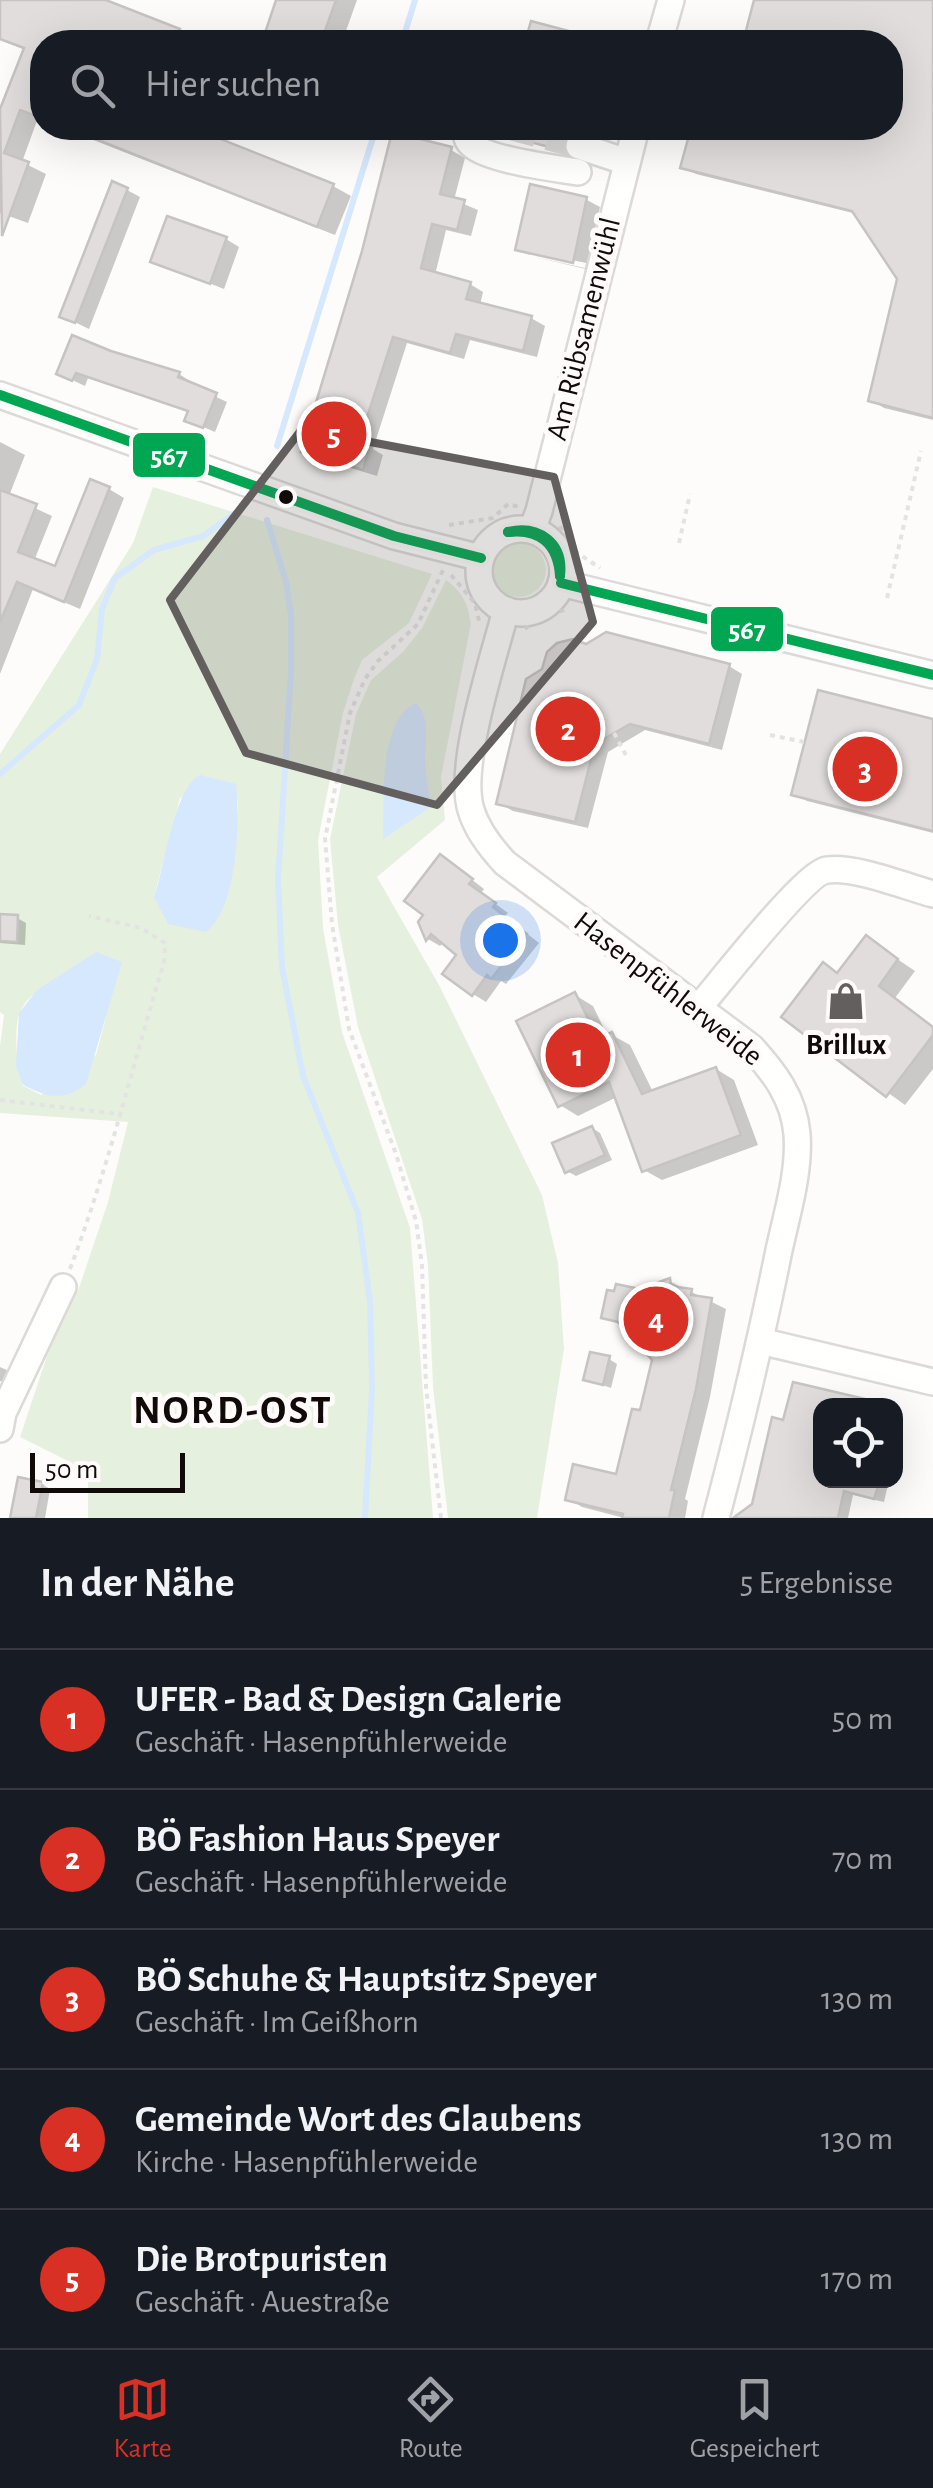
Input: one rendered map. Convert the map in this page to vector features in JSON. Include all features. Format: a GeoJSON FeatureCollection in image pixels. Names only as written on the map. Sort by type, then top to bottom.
{"type":"FeatureCollection","features":[{"type":"Feature","properties":{"kind":"street"},"geometry":{"type":"LineString","coordinates":[[662,30],[671,0]]}},
{"type":"Feature","properties":{"kind":"street"},"geometry":{"type":"LineString","coordinates":[[470,140],[485,152],[578,172]]}},
{"type":"Feature","properties":{"kind":"street","name":"Am Rübsamenwühl"},"geometry":{"type":"LineString","coordinates":[[535,521],[633,140]]}},
{"type":"Feature","properties":{"kind":"street"},"geometry":{"type":"LineString","coordinates":[[578,146],[627,162]]}},
{"type":"Feature","properties":{"kind":"street"},"geometry":{"type":"LineString","coordinates":[[0,394],[394,536],[481,558]]}},
{"type":"Feature","properties":{"kind":"street"},"geometry":{"type":"LineString","coordinates":[[535,521],[558,552],[563,566],[561,583],[546,604],[533,611],[506,610],[488,597],[481,585],[481,558],[496,536],[535,521]]}},
{"type":"Feature","properties":{"kind":"street"},"geometry":{"type":"LineString","coordinates":[[561,583],[933,675]]}},
{"type":"Feature","properties":{"kind":"street","name":"Hasenpfühlerweide"},"geometry":{"type":"LineString","coordinates":[[506,610],[470,758],[470,808],[489,846],[751,1047],[774,1072],[790,1101],[797,1133],[796,1172],[716,1518]]}},
{"type":"Feature","properties":{"kind":"street"},"geometry":{"type":"LineString","coordinates":[[700,1006],[821,870],[839,869],[933,894]]}},
{"type":"Feature","properties":{"kind":"street"},"geometry":{"type":"LineString","coordinates":[[0,1429],[3,1413],[64,1287]]}},
{"type":"Feature","properties":{"kind":"street"},"geometry":{"type":"LineString","coordinates":[[760,1340],[933,1382]]}},
{"type":"Feature","properties":{"kind":"path"},"geometry":{"type":"LineString","coordinates":[[886,598],[921,451]]}},
{"type":"Feature","properties":{"kind":"path"},"geometry":{"type":"LineString","coordinates":[[679,543],[690,494]]}},
{"type":"Feature","properties":{"kind":"path"},"geometry":{"type":"LineString","coordinates":[[441,524],[452,526],[493,518],[508,504],[535,521],[556,516],[567,546],[593,564]]}},
{"type":"Feature","properties":{"kind":"path"},"geometry":{"type":"LineString","coordinates":[[441,1518],[426,1387],[422,1265],[416,1221],[396,1154],[349,1030],[332,924],[325,839],[350,712],[378,661],[418,624],[444,569]]}},
{"type":"Feature","properties":{"kind":"path"},"geometry":{"type":"LineString","coordinates":[[614,734],[628,758]]}},
{"type":"Feature","properties":{"kind":"path"},"geometry":{"type":"LineString","coordinates":[[770,735],[804,742]]}},
{"type":"Feature","properties":{"kind":"path"},"geometry":{"type":"LineString","coordinates":[[64,1287],[98,1196],[118,1114],[164,962],[165,943],[141,928],[89,916]]}},
{"type":"Feature","properties":{"kind":"path"},"geometry":{"type":"LineString","coordinates":[[0,1100],[118,1114]]}},
{"type":"Feature","properties":{"kind":"highlighted area"},"geometry":{"type":"Polygon","coordinates":[[[302,429],[554,477],[593,622],[437,805],[246,753],[170,600],[302,429]]]}},
{"type":"Feature","properties":{"kind":"green space"},"geometry":{"type":"Polygon","coordinates":[[[153,487],[432,574],[409,623],[362,660],[343,713],[318,840],[323,928],[342,1032],[410,1228],[433,1518],[88,1518],[88,1471],[20,1437],[50,1347],[79,1288],[108,1202],[128,1122],[0,1113],[4,1015],[0,1012],[0,754],[133,543],[153,487]],[[235,784],[180,798],[154,897],[231,883],[238,806],[235,784]],[[56,980],[27,1001],[17,1028],[22,1085],[41,1095],[96,1055],[106,1017],[56,980]]]}},
{"type":"Feature","properties":{"kind":"green space"},"geometry":{"type":"Polygon","coordinates":[[[519,543],[538,551],[546,570],[538,589],[519,597],[500,589],[492,570],[500,551],[519,543]]]}},
{"type":"Feature","properties":{"kind":"green space"},"geometry":{"type":"Polygon","coordinates":[[[446,580],[464,599],[471,624],[441,777],[445,820],[377,877],[439,985],[542,1195],[558,1263],[564,1349],[537,1518],[448,1518],[433,1387],[422,1219],[358,1027],[338,925],[330,839],[356,714],[371,680],[403,652],[422,628],[446,580]]]}},
{"type":"Feature","properties":{"kind":"water"},"geometry":{"type":"Polygon","coordinates":[[[416,703],[425,722],[431,807],[383,839],[389,744],[404,712],[416,703]]]}},
{"type":"Feature","properties":{"kind":"water"},"geometry":{"type":"Polygon","coordinates":[[[200,775],[236,784],[237,800],[231,885],[217,920],[206,932],[168,924],[154,897],[176,812],[191,783],[200,775]]]}},
{"type":"Feature","properties":{"kind":"water"},"geometry":{"type":"Polygon","coordinates":[[[96,952],[122,962],[86,1084],[70,1094],[55,1096],[22,1084],[16,1066],[19,1013],[37,990],[96,952]]]}},
{"type":"Feature","properties":{"kind":"building"},"geometry":{"type":"Polygon","coordinates":[[[0,0],[106,0],[180,29],[30,30],[30,114],[20,110],[4,153],[29,162],[2,236],[0,109],[24,48],[0,39],[0,0]]]}},
{"type":"Feature","properties":{"kind":"building"},"geometry":{"type":"Polygon","coordinates":[[[276,0],[336,0],[325,30],[266,30],[276,0]]]}},
{"type":"Feature","properties":{"kind":"building"},"geometry":{"type":"Polygon","coordinates":[[[754,0],[933,0],[933,418],[868,401],[897,279],[852,211],[680,168],[688,140],[903,140],[903,30],[746,30],[754,0]]]}},
{"type":"Feature","properties":{"kind":"building"},"geometry":{"type":"Polygon","coordinates":[[[531,21],[565,30],[528,30],[531,21]]]}},
{"type":"Feature","properties":{"kind":"building"},"geometry":{"type":"Polygon","coordinates":[[[98,140],[223,140],[334,184],[317,227],[98,140]]]}},
{"type":"Feature","properties":{"kind":"building"},"geometry":{"type":"Polygon","coordinates":[[[390,140],[424,140],[452,147],[440,194],[465,200],[457,230],[432,224],[421,268],[471,282],[466,299],[532,316],[523,351],[456,334],[450,353],[393,337],[359,442],[370,445],[363,470],[301,452],[362,251],[390,140]]]}},
{"type":"Feature","properties":{"kind":"building"},"geometry":{"type":"Polygon","coordinates":[[[523,140],[564,140],[564,151],[523,140]]]}},
{"type":"Feature","properties":{"kind":"building"},"geometry":{"type":"Polygon","coordinates":[[[112,181],[128,188],[75,323],[59,317],[112,181]]]}},
{"type":"Feature","properties":{"kind":"building"},"geometry":{"type":"Polygon","coordinates":[[[530,184],[587,197],[573,263],[515,250],[530,184]]]}},
{"type":"Feature","properties":{"kind":"building"},"geometry":{"type":"Polygon","coordinates":[[[167,216],[227,237],[210,284],[150,262],[167,216]]]}},
{"type":"Feature","properties":{"kind":"building"},"geometry":{"type":"Polygon","coordinates":[[[72,335],[180,372],[178,377],[217,393],[203,428],[184,421],[188,411],[76,373],[72,381],[56,374],[72,335]]]}},
{"type":"Feature","properties":{"kind":"building"},"geometry":{"type":"Polygon","coordinates":[[[90,479],[110,487],[64,602],[17,582],[0,622],[0,490],[37,504],[18,552],[55,566],[90,479]]]}},
{"type":"Feature","properties":{"kind":"building"},"geometry":{"type":"Polygon","coordinates":[[[606,632],[730,664],[709,744],[630,724],[595,744],[575,822],[496,804],[526,679],[542,669],[547,652],[557,643],[573,639],[586,644],[606,632]]]}},
{"type":"Feature","properties":{"kind":"building"},"geometry":{"type":"Polygon","coordinates":[[[818,690],[933,719],[933,831],[791,795],[818,690]]]}},
{"type":"Feature","properties":{"kind":"building"},"geometry":{"type":"Polygon","coordinates":[[[440,854],[473,879],[469,884],[496,903],[493,907],[527,934],[472,996],[442,974],[456,955],[431,934],[426,941],[418,922],[423,915],[404,901],[440,854]]]}},
{"type":"Feature","properties":{"kind":"building"},"geometry":{"type":"Polygon","coordinates":[[[0,914],[18,915],[17,942],[0,941],[0,914]]]}},
{"type":"Feature","properties":{"kind":"building","name":"Brillux"},"geometry":{"type":"Polygon","coordinates":[[[866,935],[898,959],[879,986],[933,1027],[933,1035],[886,1097],[781,1017],[823,962],[837,973],[866,935]]]}},
{"type":"Feature","properties":{"kind":"building"},"geometry":{"type":"Polygon","coordinates":[[[575,992],[598,1039],[612,1032],[642,1094],[716,1067],[741,1135],[642,1172],[609,1082],[558,1107],[516,1021],[575,992]]]}},
{"type":"Feature","properties":{"kind":"building"},"geometry":{"type":"Polygon","coordinates":[[[592,1126],[605,1155],[565,1173],[552,1143],[592,1126]]]}},
{"type":"Feature","properties":{"kind":"building"},"geometry":{"type":"Polygon","coordinates":[[[670,1278],[671,1286],[692,1289],[691,1295],[712,1298],[696,1389],[671,1490],[675,1490],[669,1518],[622,1518],[623,1514],[565,1500],[573,1464],[616,1474],[632,1409],[640,1410],[652,1360],[618,1322],[601,1318],[607,1290],[614,1291],[616,1284],[640,1289],[670,1278]]]}},
{"type":"Feature","properties":{"kind":"building"},"geometry":{"type":"Polygon","coordinates":[[[590,1352],[610,1356],[603,1385],[583,1380],[590,1352]]]}},
{"type":"Feature","properties":{"kind":"building"},"geometry":{"type":"Polygon","coordinates":[[[793,1382],[861,1398],[813,1398],[813,1488],[877,1488],[874,1499],[844,1491],[838,1518],[733,1518],[752,1504],[772,1417],[783,1420],[793,1382]]]}},
{"type":"Feature","properties":{"kind":"building"},"geometry":{"type":"Polygon","coordinates":[[[18,1477],[43,1482],[36,1518],[10,1518],[18,1477]]]}},
{"type":"Feature","properties":{"kind":"waterway"},"geometry":{"type":"LineString","coordinates":[[406,30],[415,0]]}},
{"type":"Feature","properties":{"kind":"waterway"},"geometry":{"type":"LineString","coordinates":[[277,446],[372,140]]}},
{"type":"Feature","properties":{"kind":"waterway"},"geometry":{"type":"LineString","coordinates":[[0,774],[79,705],[97,659],[102,609],[115,578],[154,550],[203,536],[238,511]]}},
{"type":"Feature","properties":{"kind":"waterway"},"geometry":{"type":"LineString","coordinates":[[267,520],[286,582],[291,616],[278,880],[282,967],[303,1076],[358,1213],[370,1302],[372,1388],[365,1518]]}},
{"type":"Feature","properties":{"kind":"tunnel"},"geometry":{"type":"LineString","coordinates":[[557,140],[579,146]]}},
{"type":"Feature","properties":{"kind":"transit line","name":"567"},"geometry":{"type":"LineString","coordinates":[[0,395],[394,536],[481,558]]}},
{"type":"Feature","properties":{"kind":"transit line","name":"567"},"geometry":{"type":"LineString","coordinates":[[508,532],[530,531],[547,539],[558,554],[560,576]]}},
{"type":"Feature","properties":{"kind":"transit line","name":"567"},"geometry":{"type":"LineString","coordinates":[[508,532],[529,533],[545,540],[555,555],[560,576]]}},
{"type":"Feature","properties":{"kind":"transit line","name":"567"},"geometry":{"type":"LineString","coordinates":[[561,583],[933,675]]}},
{"type":"Feature","properties":{"kind":"place","name":"Die Brotpuristen"},"geometry":{"type":"Point","coordinates":[334,434]}},
{"type":"Feature","properties":{"kind":"place","name":"BÖ Fashion Haus Speyer"},"geometry":{"type":"Point","coordinates":[568,729]}},
{"type":"Feature","properties":{"kind":"place","name":"BÖ Schuhe & Hauptsitz Speyer"},"geometry":{"type":"Point","coordinates":[865,769]}},
{"type":"Feature","properties":{"kind":"place","name":"Brillux"},"geometry":{"type":"Point","coordinates":[846,1001]}},
{"type":"Feature","properties":{"kind":"place","name":"UFER - Bad & Design Galerie"},"geometry":{"type":"Point","coordinates":[578,1055]}},
{"type":"Feature","properties":{"kind":"place","name":"Gemeinde Wort des Glaubens"},"geometry":{"type":"Point","coordinates":[656,1319]}},
{"type":"Feature","properties":{"kind":"district","name":"NORD-OST"},"geometry":{"type":"Point","coordinates":[233,1411]}}]}
